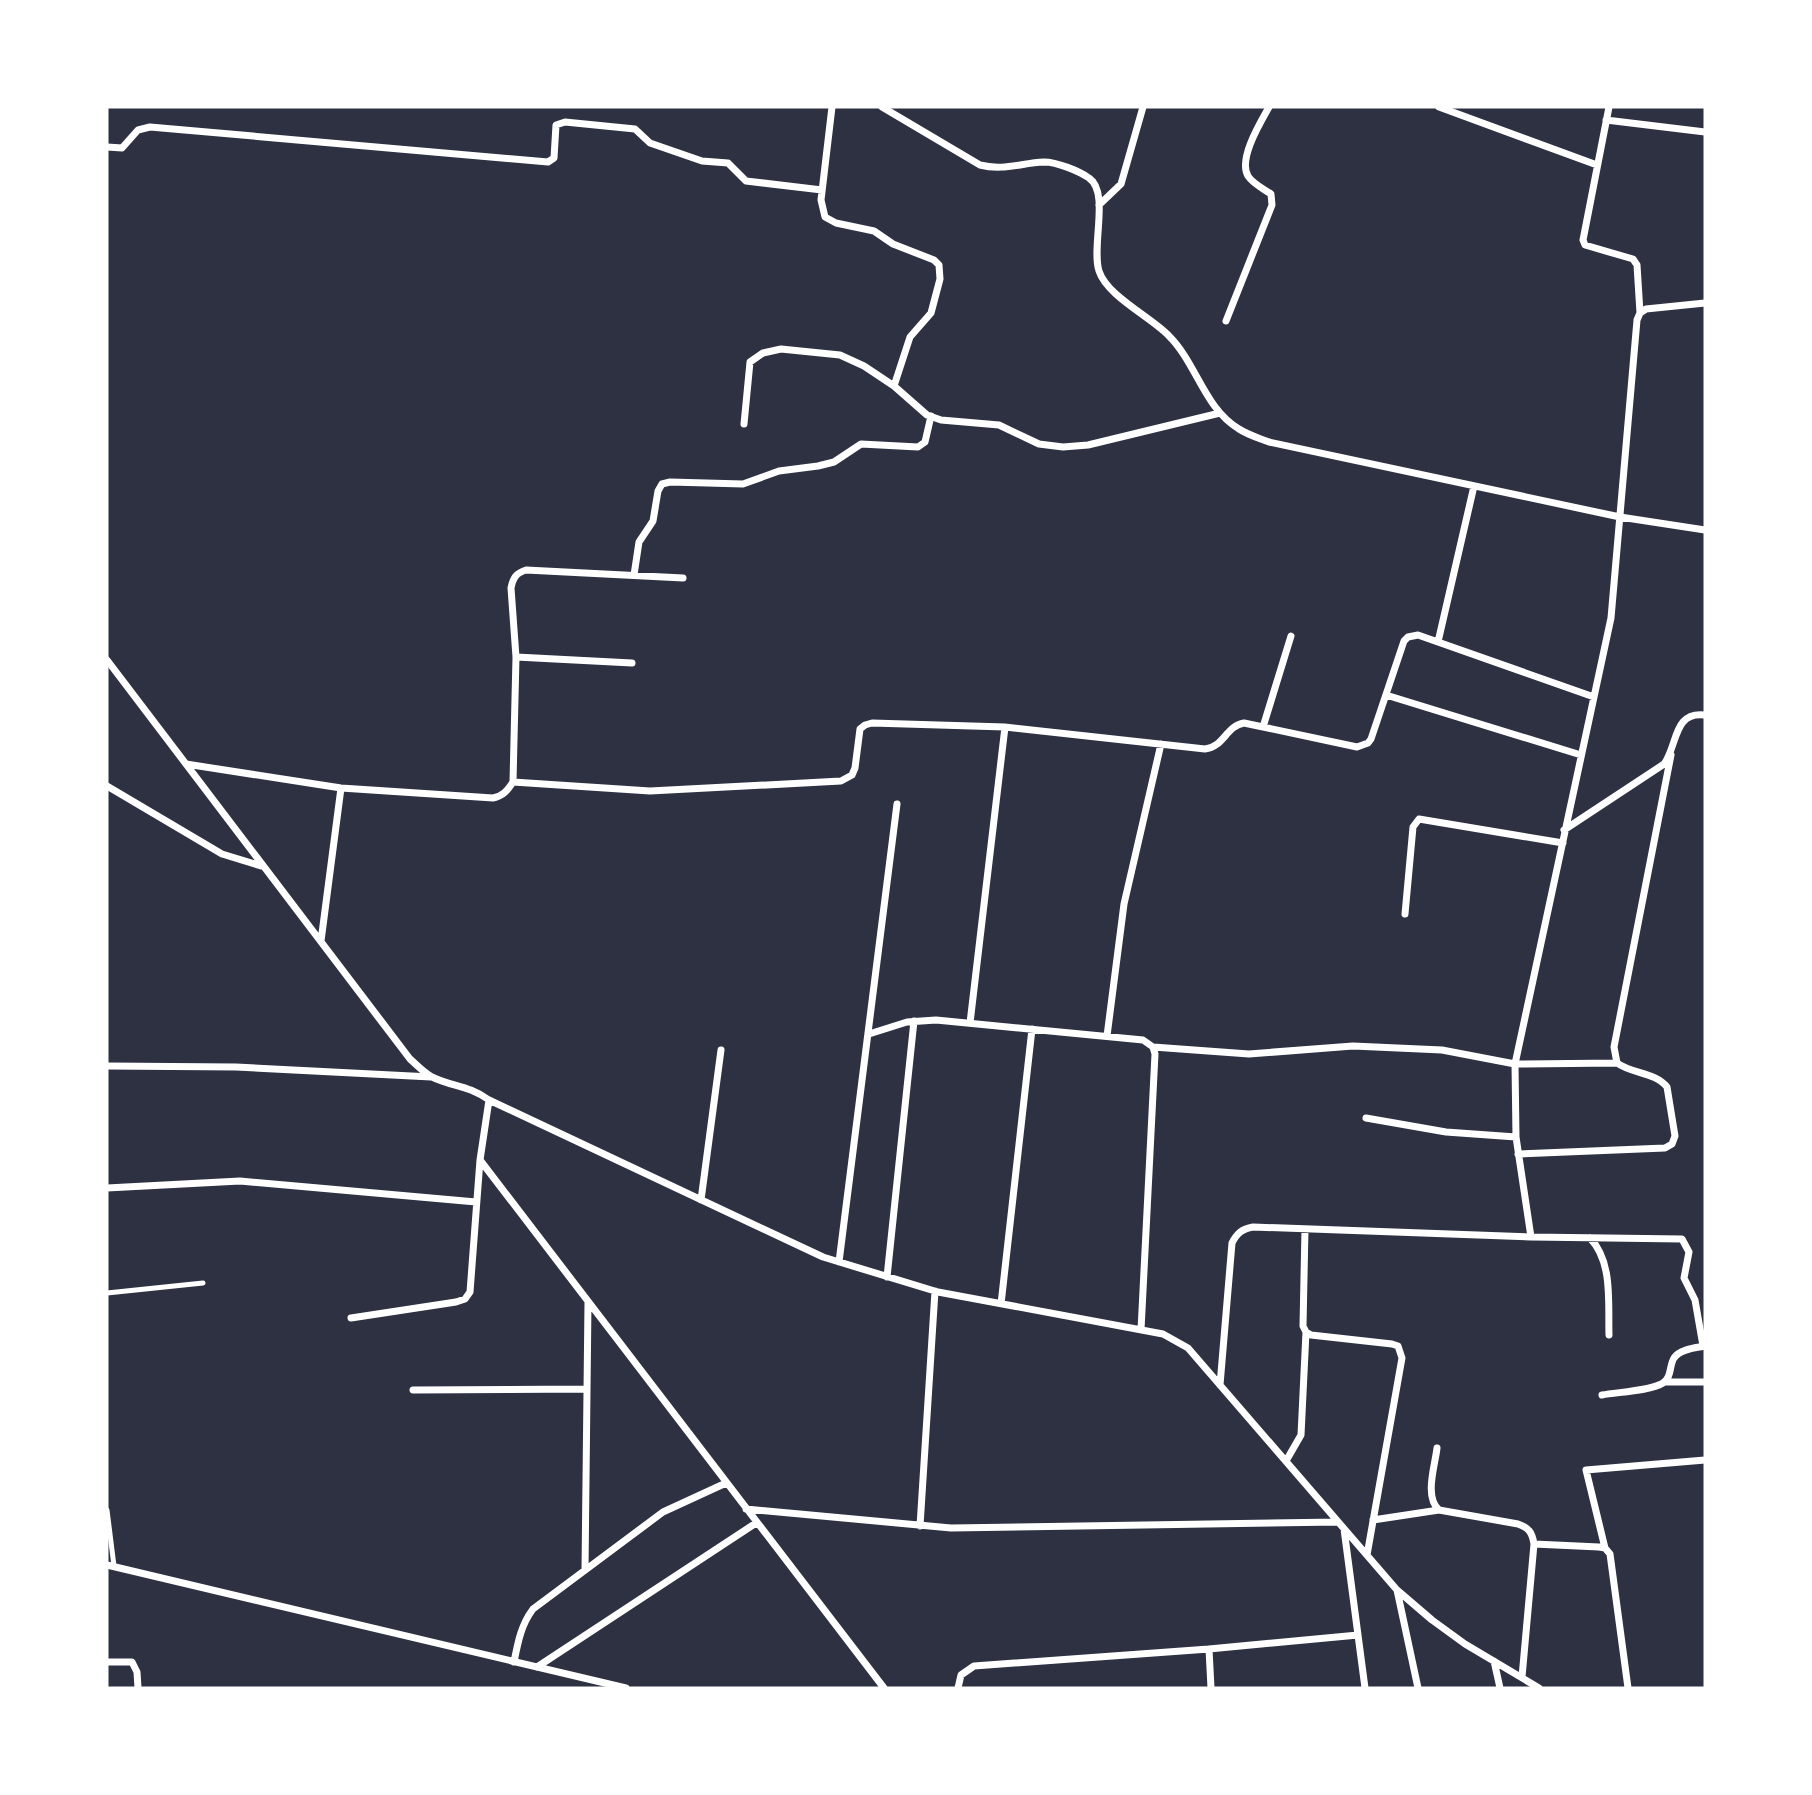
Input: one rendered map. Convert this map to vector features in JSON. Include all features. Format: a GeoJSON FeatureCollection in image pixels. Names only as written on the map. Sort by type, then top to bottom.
{"type":"FeatureCollection","features":[{"type":"Feature","properties":{"kind":"street"},"geometry":{"type":"LineString","coordinates":[[832,107],[822,190],[825,217],[836,223],[874,231],[894,244],[934,260],[939,265],[940,279],[931,313],[910,337],[894,386]]}},
{"type":"Feature","properties":{"kind":"street"},"geometry":{"type":"LineString","coordinates":[[882,107],[981,165],[994,169],[1053,163],[1090,178],[1099,195],[1096,256],[1099,273],[1108,286],[1177,343],[1208,398],[1220,413],[1239,429],[1269,442],[1620,517],[1705,530]]}},
{"type":"Feature","properties":{"kind":"street"},"geometry":{"type":"LineString","coordinates":[[1099,205],[1121,184],[1143,107]]}},
{"type":"Feature","properties":{"kind":"street"},"geometry":{"type":"LineString","coordinates":[[1226,321],[1272,205],[1271,194],[1251,180],[1246,165],[1254,134],[1269,107]]}},
{"type":"Feature","properties":{"kind":"street"},"geometry":{"type":"LineString","coordinates":[[1439,107],[1459,110],[1597,165]]}},
{"type":"Feature","properties":{"kind":"street"},"geometry":{"type":"LineString","coordinates":[[1531,1237],[1516,1137],[1515,1064],[1614,600],[1637,320],[1640,313],[1637,265],[1633,259],[1594,249],[1585,245],[1583,240],[1609,107]]}},
{"type":"Feature","properties":{"kind":"street"},"geometry":{"type":"LineString","coordinates":[[1606,120],[1705,132]]}},
{"type":"Feature","properties":{"kind":"street"},"geometry":{"type":"LineString","coordinates":[[107,147],[122,148],[138,130],[150,127],[548,162],[554,158],[556,125],[565,122],[635,130],[650,143],[702,161],[728,163],[746,181],[822,190]]}},
{"type":"Feature","properties":{"kind":"street"},"geometry":{"type":"LineString","coordinates":[[1640,313],[1646,309],[1705,303]]}},
{"type":"Feature","properties":{"kind":"street"},"geometry":{"type":"LineString","coordinates":[[744,424],[750,362],[763,353],[781,349],[840,355],[864,366],[894,386],[916,407],[931,416],[941,420],[999,425],[1039,444],[1063,447],[1088,444],[1220,413]]}},
{"type":"Feature","properties":{"kind":"street"},"geometry":{"type":"LineString","coordinates":[[634,575],[639,542],[653,521],[658,491],[662,484],[743,484],[779,471],[818,467],[834,462],[861,444],[918,447],[925,442],[931,416]]}},
{"type":"Feature","properties":{"kind":"street"},"geometry":{"type":"LineString","coordinates":[[1438,642],[1474,486]]}},
{"type":"Feature","properties":{"kind":"street"},"geometry":{"type":"LineString","coordinates":[[185,764],[341,788],[501,796],[513,782],[516,657],[510,588],[512,579],[518,572],[526,569],[683,578]]}},
{"type":"Feature","properties":{"kind":"street"},"geometry":{"type":"LineString","coordinates":[[513,782],[650,791],[841,781],[852,775],[855,768],[857,737],[865,725],[1005,727],[1212,748],[1217,746],[1232,727],[1244,723],[1357,747],[1363,746],[1371,739],[1404,641],[1408,637],[1418,635],[1594,697]]}},
{"type":"Feature","properties":{"kind":"street"},"geometry":{"type":"LineString","coordinates":[[1263,727],[1291,636]]}},
{"type":"Feature","properties":{"kind":"street"},"geometry":{"type":"LineString","coordinates":[[516,657],[632,663]]}},
{"type":"Feature","properties":{"kind":"street"},"geometry":{"type":"LineString","coordinates":[[107,660],[410,1059],[433,1077]]}},
{"type":"Feature","properties":{"kind":"street"},"geometry":{"type":"LineString","coordinates":[[1386,695],[1581,755]]}},
{"type":"Feature","properties":{"kind":"street"},"geometry":{"type":"LineString","coordinates":[[1618,1063],[1614,1047],[1671,755],[1679,725],[1686,717],[1705,715]]}},
{"type":"Feature","properties":{"kind":"street"},"geometry":{"type":"LineString","coordinates":[[970,1023],[1005,727]]}},
{"type":"Feature","properties":{"kind":"street"},"geometry":{"type":"LineString","coordinates":[[1107,1036],[1124,904],[1161,744]]}},
{"type":"Feature","properties":{"kind":"street"},"geometry":{"type":"LineString","coordinates":[[1564,831],[1664,764],[1671,755]]}},
{"type":"Feature","properties":{"kind":"street"},"geometry":{"type":"LineString","coordinates":[[107,786],[222,854],[262,866]]}},
{"type":"Feature","properties":{"kind":"street"},"geometry":{"type":"LineString","coordinates":[[321,941],[341,788]]}},
{"type":"Feature","properties":{"kind":"street"},"geometry":{"type":"LineString","coordinates":[[839,1262],[897,804]]}},
{"type":"Feature","properties":{"kind":"street"},"geometry":{"type":"LineString","coordinates":[[1405,914],[1413,827],[1419,819],[1563,843]]}},
{"type":"Feature","properties":{"kind":"street"},"geometry":{"type":"LineString","coordinates":[[869,1034],[914,1021],[936,1020],[1143,1040],[1153,1047],[1266,1054],[1353,1046],[1442,1050],[1515,1064],[1618,1063],[1656,1078],[1667,1087],[1675,1136],[1672,1144],[1665,1148],[1518,1154]]}},
{"type":"Feature","properties":{"kind":"street"},"geometry":{"type":"LineString","coordinates":[[887,1278],[914,1021]]}},
{"type":"Feature","properties":{"kind":"street"},"geometry":{"type":"LineString","coordinates":[[1001,1304],[1032,1029]]}},
{"type":"Feature","properties":{"kind":"street"},"geometry":{"type":"LineString","coordinates":[[1141,1330],[1155,1054],[1153,1047]]}},
{"type":"Feature","properties":{"kind":"street"},"geometry":{"type":"LineString","coordinates":[[701,1200],[722,1050]]}},
{"type":"Feature","properties":{"kind":"street"},"geometry":{"type":"LineString","coordinates":[[107,1066],[236,1068],[433,1077],[473,1089],[489,1100],[807,1250],[839,1262],[935,1292],[1163,1334],[1188,1348],[1397,1590],[1465,1644],[1539,1688]]}},
{"type":"Feature","properties":{"kind":"street"},"geometry":{"type":"LineString","coordinates":[[351,1318],[456,1302],[465,1299],[470,1292],[480,1160],[489,1100]]}},
{"type":"Feature","properties":{"kind":"street"},"geometry":{"type":"LineString","coordinates":[[1366,1118],[1446,1132],[1516,1137]]}},
{"type":"Feature","properties":{"kind":"street"},"geometry":{"type":"LineString","coordinates":[[480,1160],[884,1688]]}},
{"type":"Feature","properties":{"kind":"street"},"geometry":{"type":"LineString","coordinates":[[107,1188],[240,1181],[476,1202]]}},
{"type":"Feature","properties":{"kind":"street"},"geometry":{"type":"LineString","coordinates":[[1220,1385],[1232,1243],[1236,1235],[1253,1227],[1531,1237],[1682,1239],[1689,1252],[1684,1278],[1695,1300],[1704,1346],[1681,1352],[1674,1358],[1665,1382]]}},
{"type":"Feature","properties":{"kind":"street"},"geometry":{"type":"LineString","coordinates":[[1286,1461],[1301,1435],[1306,1332],[1305,1229]]}},
{"type":"Feature","properties":{"kind":"street"},"geometry":{"type":"LineString","coordinates":[[1590,1238],[1600,1249],[1608,1277],[1609,1335]]}},
{"type":"Feature","properties":{"kind":"street"},"geometry":{"type":"LineString","coordinates":[[920,1526],[935,1292]]}},
{"type":"Feature","properties":{"kind":"street"},"geometry":{"type":"LineString","coordinates":[[585,1570],[588,1303]]}},
{"type":"Feature","properties":{"kind":"street"},"geometry":{"type":"LineString","coordinates":[[1306,1332],[1311,1335],[1392,1344],[1401,1352],[1367,1555]]}},
{"type":"Feature","properties":{"kind":"street"},"geometry":{"type":"LineString","coordinates":[[1602,1395],[1655,1387],[1665,1382],[1705,1382]]}},
{"type":"Feature","properties":{"kind":"street"},"geometry":{"type":"LineString","coordinates":[[413,1390],[587,1389]]}},
{"type":"Feature","properties":{"kind":"street"},"geometry":{"type":"LineString","coordinates":[[1437,1448],[1432,1491],[1434,1505],[1439,1510]]}},
{"type":"Feature","properties":{"kind":"street"},"geometry":{"type":"LineString","coordinates":[[1628,1688],[1612,1561],[1605,1548],[1586,1470],[1705,1460]]}},
{"type":"Feature","properties":{"kind":"street"},"geometry":{"type":"LineString","coordinates":[[514,1662],[520,1632],[533,1609],[663,1512],[726,1483]]}},
{"type":"Feature","properties":{"kind":"street"},"geometry":{"type":"LineString","coordinates":[[746,1509],[951,1528],[1338,1521]]}},
{"type":"Feature","properties":{"kind":"street"},"geometry":{"type":"LineString","coordinates":[[1373,1520],[1439,1510],[1527,1527],[1534,1544],[1522,1677]]}},
{"type":"Feature","properties":{"kind":"street"},"geometry":{"type":"LineString","coordinates":[[537,1667],[756,1523]]}},
{"type":"Feature","properties":{"kind":"street"},"geometry":{"type":"LineString","coordinates":[[1344,1528],[1365,1688]]}},
{"type":"Feature","properties":{"kind":"street"},"geometry":{"type":"LineString","coordinates":[[1534,1544],[1605,1548]]}},
{"type":"Feature","properties":{"kind":"street"},"geometry":{"type":"LineString","coordinates":[[110,1566],[626,1688]]}},
{"type":"Feature","properties":{"kind":"street"},"geometry":{"type":"LineString","coordinates":[[1397,1590],[1418,1688]]}},
{"type":"Feature","properties":{"kind":"street"},"geometry":{"type":"LineString","coordinates":[[958,1688],[961,1675],[974,1666],[1358,1635]]}},
{"type":"Feature","properties":{"kind":"street"},"geometry":{"type":"LineString","coordinates":[[1209,1649],[1211,1688]]}},
{"type":"Feature","properties":{"kind":"street"},"geometry":{"type":"LineString","coordinates":[[1494,1661],[1500,1688]]}},
{"type":"Feature","properties":{"kind":"street"},"geometry":{"type":"LineString","coordinates":[[107,1662],[132,1662],[137,1672],[138,1688]]}},
{"type":"Feature","properties":{"kind":"lane"},"geometry":{"type":"LineString","coordinates":[[107,1293],[203,1283]]}},
{"type":"Feature","properties":{"kind":"lane"},"geometry":{"type":"LineString","coordinates":[[107,1510],[110,1566]]}}]}
